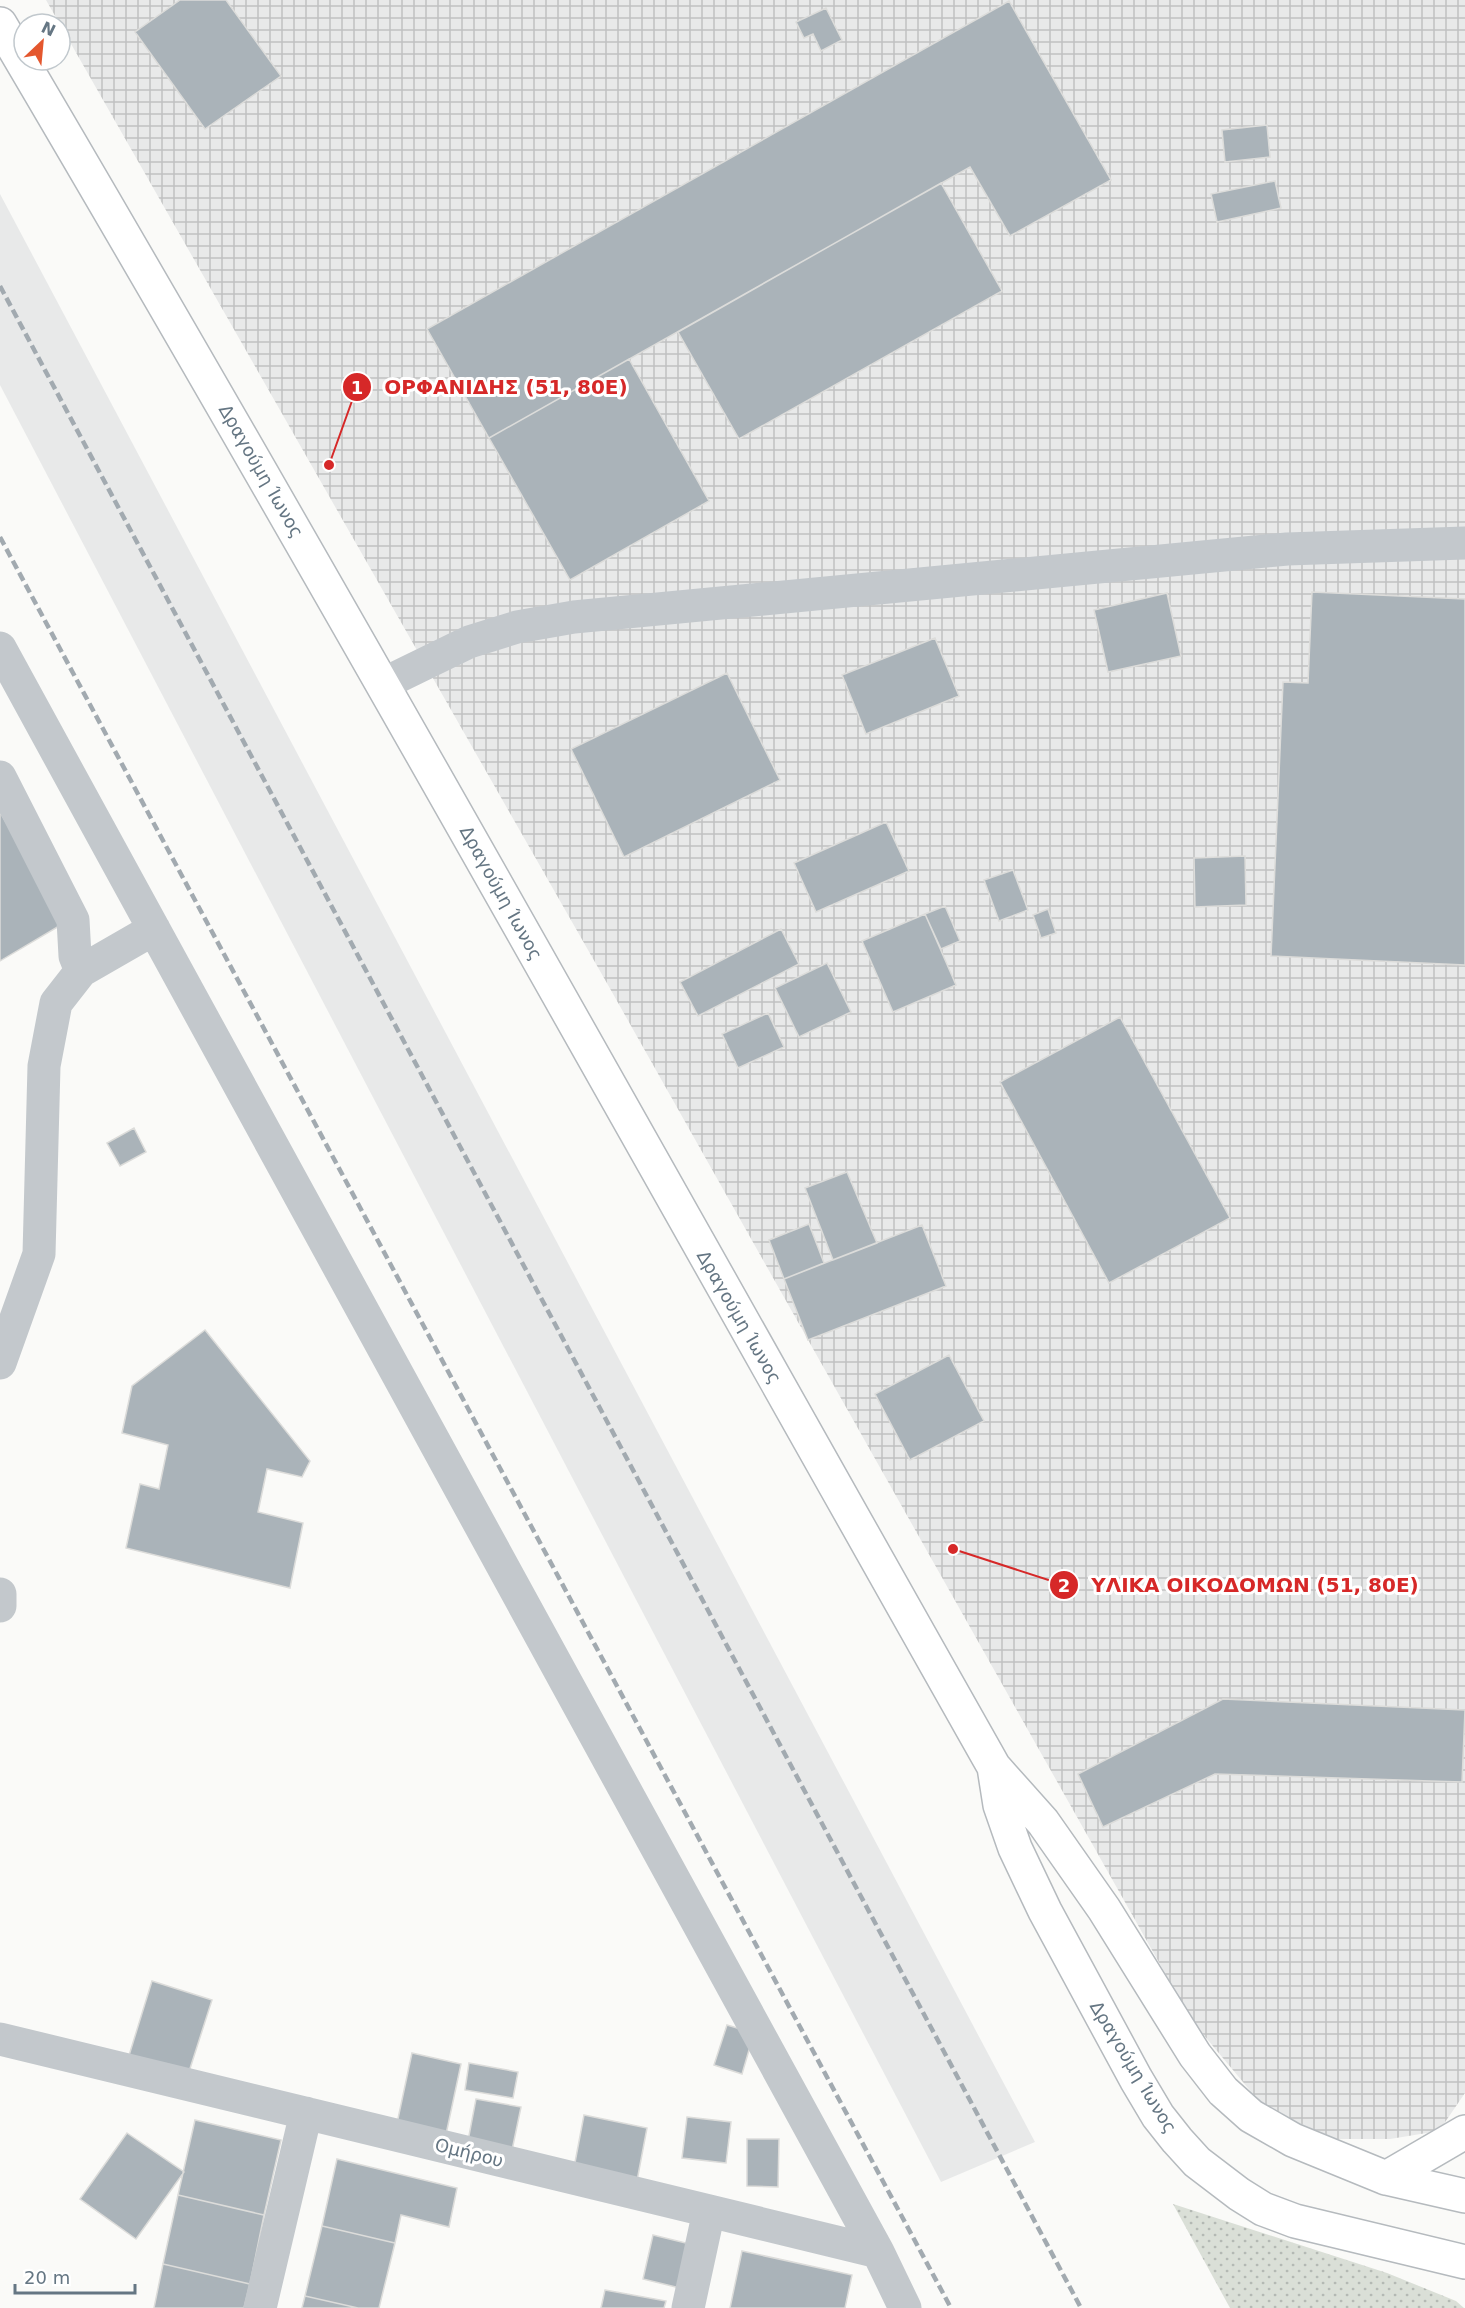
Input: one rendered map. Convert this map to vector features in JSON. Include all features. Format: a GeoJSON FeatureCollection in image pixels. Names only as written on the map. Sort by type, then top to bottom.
{"type":"FeatureCollection","features":[{"type":"Feature","properties":{"kind":"main road","name":"Δραγούμη Ίωνος"},"geometry":{"type":"LineString","coordinates":[[0,24],[143,266],[383,684],[994,1767],[1043,1822],[1090,1889],[1195,2055],[1223,2091],[1251,2116],[1293,2140],[1386,2178],[1465,2196]]}},
{"type":"Feature","properties":{"kind":"main road","name":"Δραγούμη Ίωνος"},"geometry":{"type":"LineString","coordinates":[[994,1767],[1000,1805],[1007,1826],[1045,1911],[1158,2116],[1197,2162],[1263,2209],[1295,2221],[1465,2262]]}},
{"type":"Feature","properties":{"kind":"main road"},"geometry":{"type":"LineString","coordinates":[[1386,2178],[1465,2132]]}},
{"type":"Feature","properties":{"kind":"street"},"geometry":{"type":"LineString","coordinates":[[383,684],[469,642],[517,627],[574,617],[1287,549],[1465,543]]}},
{"type":"Feature","properties":{"kind":"street"},"geometry":{"type":"LineString","coordinates":[[0,648],[878,2252],[905,2308]]}},
{"type":"Feature","properties":{"kind":"street"},"geometry":{"type":"LineString","coordinates":[[0,777],[73,920],[75,956],[81,971]]}},
{"type":"Feature","properties":{"kind":"street"},"geometry":{"type":"LineString","coordinates":[[0,1363],[39,1254],[44,1066],[56,1004],[81,971],[154,929]]}},
{"type":"Feature","properties":{"kind":"street"},"geometry":{"type":"LineString","coordinates":[[0,1594],[0,1606]]}},
{"type":"Feature","properties":{"kind":"street","name":"Ομήρου"},"geometry":{"type":"LineString","coordinates":[[0,2038],[878,2252]]}},
{"type":"Feature","properties":{"kind":"street"},"geometry":{"type":"LineString","coordinates":[[260,2308],[306,2113]]}},
{"type":"Feature","properties":{"kind":"street"},"geometry":{"type":"LineString","coordinates":[[688,2308],[709,2211]]}},
{"type":"Feature","properties":{"kind":"shaded area"},"geometry":{"type":"Polygon","coordinates":[[[46,0],[1465,0],[1465,2093],[1439,2131],[1390,2139],[1333,2139],[1263,2106],[1192,2021],[608,985],[72,46],[72,12],[53,12],[46,0]]]}},
{"type":"Feature","properties":{"kind":"shaded area"},"geometry":{"type":"Polygon","coordinates":[[[0,194],[1035,2142],[941,2182],[0,385],[0,194]]]}},
{"type":"Feature","properties":{"kind":"shaded area"},"geometry":{"type":"Polygon","coordinates":[[[1173,2204],[1387,2273],[1456,2301],[1464,2308],[1230,2308],[1173,2204]]]}},
{"type":"Feature","properties":{"kind":"building"},"geometry":{"type":"Polygon","coordinates":[[[180,0],[226,0],[281,76],[205,129],[135,32],[180,0]]]}},
{"type":"Feature","properties":{"kind":"building"},"geometry":{"type":"Polygon","coordinates":[[[1009,1],[1111,180],[1010,236],[970,167],[489,438],[427,329],[1009,1]]]}},
{"type":"Feature","properties":{"kind":"building"},"geometry":{"type":"Polygon","coordinates":[[[826,8],[842,40],[821,51],[813,34],[804,38],[796,22],[826,8]]]}},
{"type":"Feature","properties":{"kind":"building"},"geometry":{"type":"Polygon","coordinates":[[[1267,125],[1270,157],[1225,162],[1222,130],[1267,125]]]}},
{"type":"Feature","properties":{"kind":"building"},"geometry":{"type":"Polygon","coordinates":[[[1275,181],[1281,208],[1217,222],[1211,194],[1275,181]]]}},
{"type":"Feature","properties":{"kind":"building"},"geometry":{"type":"Polygon","coordinates":[[[941,183],[1002,291],[739,439],[678,332],[941,183]]]}},
{"type":"Feature","properties":{"kind":"building"},"geometry":{"type":"Polygon","coordinates":[[[629,359],[709,501],[570,580],[489,438],[629,359]]]}},
{"type":"Feature","properties":{"kind":"building"},"geometry":{"type":"Polygon","coordinates":[[[1312,592],[1465,599],[1465,965],[1271,956],[1283,682],[1308,683],[1312,592]]]}},
{"type":"Feature","properties":{"kind":"building"},"geometry":{"type":"Polygon","coordinates":[[[1167,593],[1181,656],[1108,672],[1094,610],[1167,593]]]}},
{"type":"Feature","properties":{"kind":"building"},"geometry":{"type":"Polygon","coordinates":[[[935,638],[959,696],[866,734],[842,675],[935,638]]]}},
{"type":"Feature","properties":{"kind":"building"},"geometry":{"type":"Polygon","coordinates":[[[727,673],[780,780],[624,857],[571,749],[727,673]]]}},
{"type":"Feature","properties":{"kind":"building"},"geometry":{"type":"Polygon","coordinates":[[[0,812],[66,922],[0,961],[0,812]]]}},
{"type":"Feature","properties":{"kind":"building"},"geometry":{"type":"Polygon","coordinates":[[[886,822],[909,871],[816,912],[794,863],[886,822]]]}},
{"type":"Feature","properties":{"kind":"building"},"geometry":{"type":"Polygon","coordinates":[[[1245,856],[1246,905],[1195,907],[1194,858],[1245,856]]]}},
{"type":"Feature","properties":{"kind":"building"},"geometry":{"type":"Polygon","coordinates":[[[1013,870],[1028,910],[999,921],[984,880],[1013,870]]]}},
{"type":"Feature","properties":{"kind":"building"},"geometry":{"type":"Polygon","coordinates":[[[945,906],[960,941],[941,949],[925,914],[945,906]]]}},
{"type":"Feature","properties":{"kind":"building"},"geometry":{"type":"Polygon","coordinates":[[[1048,909],[1056,933],[1041,938],[1033,915],[1048,909]]]}},
{"type":"Feature","properties":{"kind":"building"},"geometry":{"type":"Polygon","coordinates":[[[925,914],[956,985],[893,1012],[862,941],[925,914]]]}},
{"type":"Feature","properties":{"kind":"building"},"geometry":{"type":"Polygon","coordinates":[[[781,929],[799,964],[698,1016],[680,982],[781,929]]]}},
{"type":"Feature","properties":{"kind":"building"},"geometry":{"type":"Polygon","coordinates":[[[827,963],[851,1012],[799,1037],[775,988],[827,963]]]}},
{"type":"Feature","properties":{"kind":"building"},"geometry":{"type":"Polygon","coordinates":[[[768,1013],[784,1047],[738,1068],[722,1034],[768,1013]]]}},
{"type":"Feature","properties":{"kind":"building"},"geometry":{"type":"Polygon","coordinates":[[[1120,1017],[1230,1218],[1109,1283],[1000,1082],[1120,1017]]]}},
{"type":"Feature","properties":{"kind":"building"},"geometry":{"type":"Polygon","coordinates":[[[134,1128],[146,1152],[120,1166],[107,1143],[134,1128]]]}},
{"type":"Feature","properties":{"kind":"building"},"geometry":{"type":"Polygon","coordinates":[[[847,1172],[877,1243],[833,1260],[805,1188],[847,1172]]]}},
{"type":"Feature","properties":{"kind":"building"},"geometry":{"type":"Polygon","coordinates":[[[809,1224],[824,1263],[784,1279],[769,1240],[809,1224]]]}},
{"type":"Feature","properties":{"kind":"building"},"geometry":{"type":"Polygon","coordinates":[[[922,1225],[946,1286],[808,1340],[784,1279],[922,1225]]]}},
{"type":"Feature","properties":{"kind":"building"},"geometry":{"type":"Polygon","coordinates":[[[205,1330],[310,1461],[302,1477],[267,1469],[258,1512],[303,1523],[290,1588],[126,1548],[140,1484],[159,1489],[168,1445],[122,1433],[132,1386],[205,1330]]]}},
{"type":"Feature","properties":{"kind":"building"},"geometry":{"type":"Polygon","coordinates":[[[949,1355],[984,1421],[910,1460],[875,1394],[949,1355]]]}},
{"type":"Feature","properties":{"kind":"building"},"geometry":{"type":"Polygon","coordinates":[[[1223,1699],[1465,1710],[1462,1782],[1215,1774],[1103,1827],[1078,1774],[1223,1699]]]}},
{"type":"Feature","properties":{"kind":"building"},"geometry":{"type":"Polygon","coordinates":[[[152,1981],[212,2000],[186,2081],[127,2062],[152,1981]]]}},
{"type":"Feature","properties":{"kind":"building"},"geometry":{"type":"Polygon","coordinates":[[[727,2025],[754,2033],[742,2074],[714,2065],[727,2025]]]}},
{"type":"Feature","properties":{"kind":"building"},"geometry":{"type":"Polygon","coordinates":[[[412,2053],[461,2064],[445,2139],[396,2128],[412,2053]]]}},
{"type":"Feature","properties":{"kind":"building"},"geometry":{"type":"Polygon","coordinates":[[[469,2063],[518,2072],[513,2098],[465,2090],[469,2063]]]}},
{"type":"Feature","properties":{"kind":"building"},"geometry":{"type":"Polygon","coordinates":[[[476,2099],[521,2107],[511,2155],[467,2146],[476,2099]]]}},
{"type":"Feature","properties":{"kind":"building"},"geometry":{"type":"Polygon","coordinates":[[[584,2115],[647,2128],[636,2186],[573,2173],[584,2115]]]}},
{"type":"Feature","properties":{"kind":"building"},"geometry":{"type":"Polygon","coordinates":[[[687,2117],[731,2122],[726,2163],[682,2158],[687,2117]]]}},
{"type":"Feature","properties":{"kind":"building"},"geometry":{"type":"Polygon","coordinates":[[[195,2120],[281,2140],[264,2215],[178,2195],[195,2120]]]}},
{"type":"Feature","properties":{"kind":"building"},"geometry":{"type":"Polygon","coordinates":[[[127,2133],[184,2172],[136,2239],[80,2199],[127,2133]]]}},
{"type":"Feature","properties":{"kind":"building"},"geometry":{"type":"Polygon","coordinates":[[[747,2139],[779,2139],[778,2187],[747,2186],[747,2139]]]}},
{"type":"Feature","properties":{"kind":"building"},"geometry":{"type":"Polygon","coordinates":[[[337,2159],[457,2188],[449,2227],[401,2215],[395,2243],[322,2226],[337,2159]]]}},
{"type":"Feature","properties":{"kind":"building"},"geometry":{"type":"Polygon","coordinates":[[[178,2195],[264,2215],[250,2284],[163,2264],[178,2195]]]}},
{"type":"Feature","properties":{"kind":"building"},"geometry":{"type":"Polygon","coordinates":[[[322,2226],[395,2243],[379,2308],[358,2308],[305,2296],[322,2226]]]}},
{"type":"Feature","properties":{"kind":"building"},"geometry":{"type":"Polygon","coordinates":[[[653,2235],[694,2245],[684,2289],[643,2279],[653,2235]]]}},
{"type":"Feature","properties":{"kind":"building"},"geometry":{"type":"Polygon","coordinates":[[[742,2251],[852,2275],[845,2308],[730,2308],[742,2251]]]}},
{"type":"Feature","properties":{"kind":"building"},"geometry":{"type":"Polygon","coordinates":[[[163,2264],[250,2284],[244,2308],[154,2308],[163,2264]]]}},
{"type":"Feature","properties":{"kind":"building"},"geometry":{"type":"Polygon","coordinates":[[[605,2290],[666,2301],[664,2308],[601,2308],[605,2290]]]}},
{"type":"Feature","properties":{"kind":"building"},"geometry":{"type":"Polygon","coordinates":[[[305,2296],[358,2308],[302,2308],[305,2296]]]}},
{"type":"Feature","properties":{"kind":"railway"},"geometry":{"type":"LineString","coordinates":[[0,286],[1081,2308]]}},
{"type":"Feature","properties":{"kind":"railway"},"geometry":{"type":"LineString","coordinates":[[0,537],[951,2308]]}},
{"type":"Feature","properties":{"kind":"place","name":"ΟΡΦΑΝΙΔΗΣ (51, 80Ε)"},"geometry":{"type":"Point","coordinates":[329,465]}},
{"type":"Feature","properties":{"kind":"place","name":"ΥΛΙΚΑ ΟΙΚΟΔΟΜΩΝ (51, 80Ε)"},"geometry":{"type":"Point","coordinates":[953,1549]}}]}
